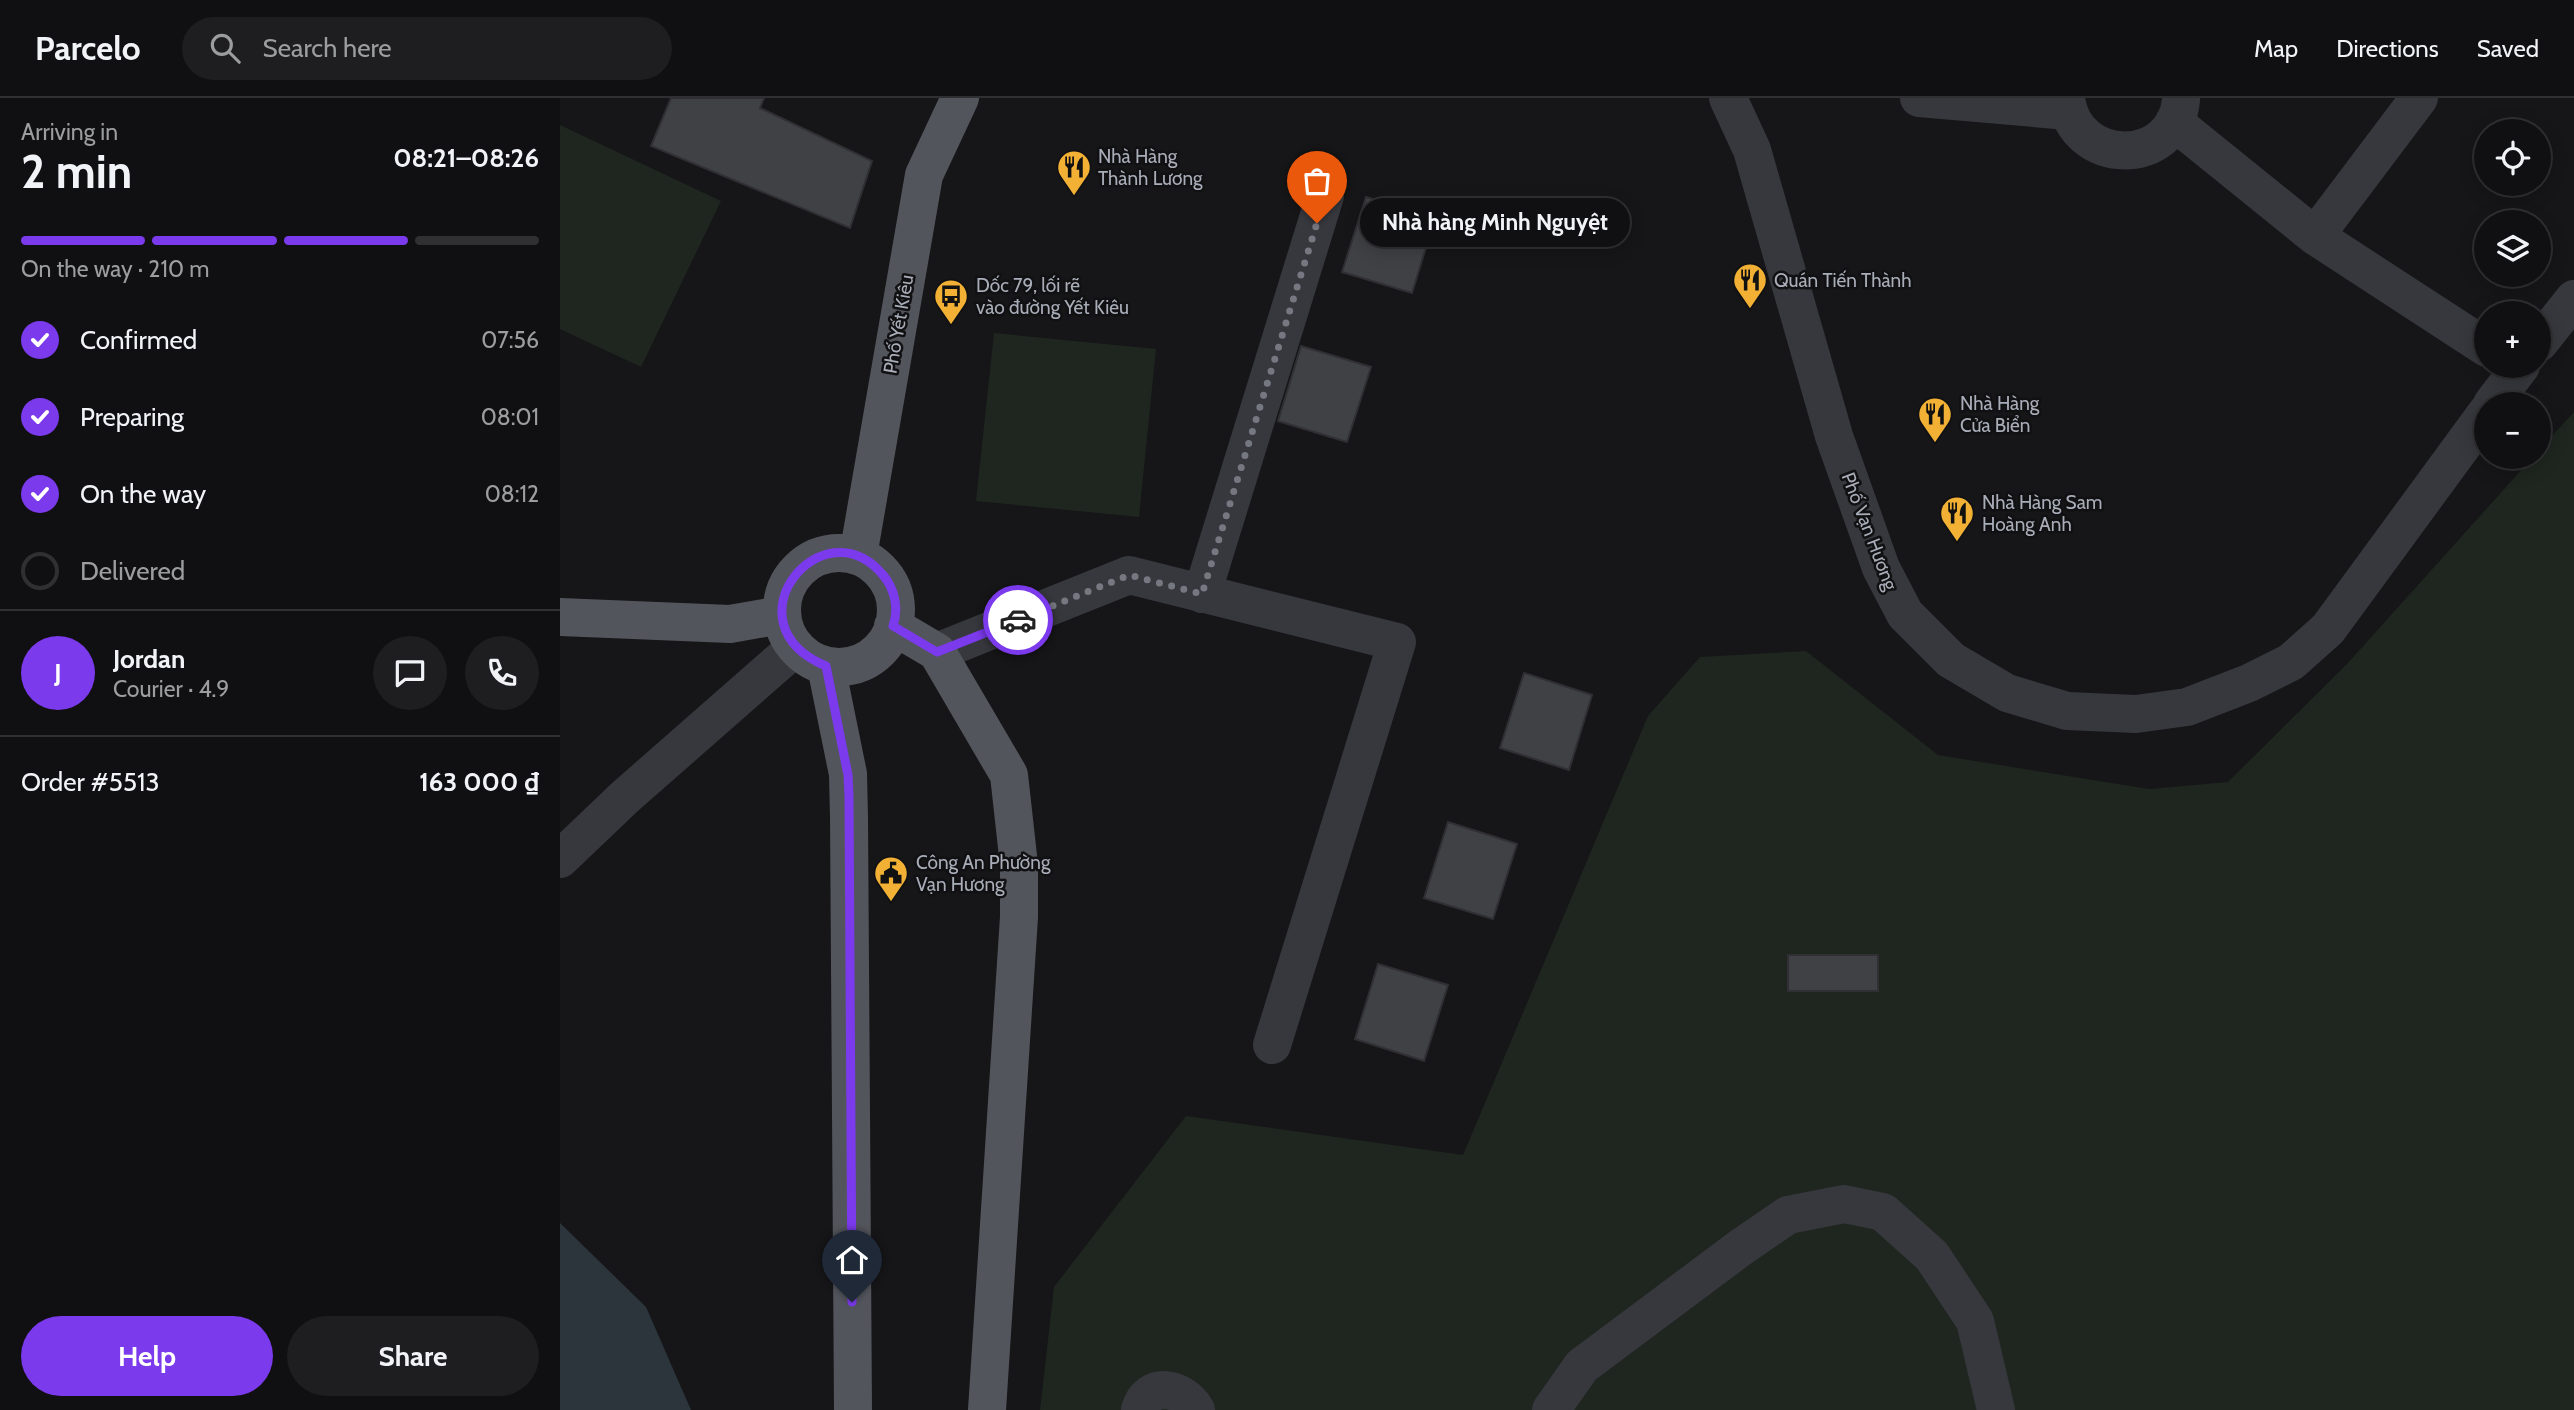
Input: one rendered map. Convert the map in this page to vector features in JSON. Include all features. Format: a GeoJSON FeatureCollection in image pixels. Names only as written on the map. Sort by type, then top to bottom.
{"type":"FeatureCollection","features":[{"type":"Feature","properties":{"kind":"main road","name":"Phố Yết Kiêu"},"geometry":{"type":"LineString","coordinates":[[858,556],[923,176],[960,98]]}},
{"type":"Feature","properties":{"kind":"main road"},"geometry":{"type":"LineString","coordinates":[[560,617],[730,624],[801,643],[845,666],[862,662],[878,652],[889,638],[895,600],[888,581],[876,566],[858,556],[839,553],[819,556],[802,566],[790,580],[783,596],[801,643],[848,775],[853,1410]]}},
{"type":"Feature","properties":{"kind":"main road"},"geometry":{"type":"LineString","coordinates":[[893,626],[937,652],[1009,775],[1019,865],[1019,917],[987,1410]]}},
{"type":"Feature","properties":{"kind":"street","name":"Phố Vạn Hương"},"geometry":{"type":"LineString","coordinates":[[1728,98],[1752,150],[1834,436],[1881,568],[1905,614],[1951,660],[2007,693],[2067,711],[2136,714],[2187,707],[2249,683],[2291,662],[2328,629],[2474,430]]}},
{"type":"Feature","properties":{"kind":"street"},"geometry":{"type":"LineString","coordinates":[[1919,98],[2067,104],[2078,131],[2096,145],[2117,152],[2140,149],[2160,140],[2177,110],[2315,236],[2474,340]]}},
{"type":"Feature","properties":{"kind":"street"},"geometry":{"type":"LineString","coordinates":[[2315,236],[2419,98]]}},
{"type":"Feature","properties":{"kind":"street"},"geometry":{"type":"LineString","coordinates":[[1202,594],[1325,196]]}},
{"type":"Feature","properties":{"kind":"street"},"geometry":{"type":"LineString","coordinates":[[2551,327],[2574,299]]}},
{"type":"Feature","properties":{"kind":"street"},"geometry":{"type":"LineString","coordinates":[[937,652],[1129,575],[1397,642],[1272,1045]]}},
{"type":"Feature","properties":{"kind":"street"},"geometry":{"type":"LineString","coordinates":[[560,859],[625,797],[801,643]]}},
{"type":"Feature","properties":{"kind":"street"},"geometry":{"type":"LineString","coordinates":[[1551,1410],[1582,1366],[1740,1248],[1788,1216],[1844,1203],[1883,1212],[1932,1256],[1975,1321],[1996,1410]]}},
{"type":"Feature","properties":{"kind":"street"},"geometry":{"type":"LineString","coordinates":[[1140,1410],[1142,1402],[1151,1391],[1161,1389],[1173,1390],[1191,1401],[1196,1410]]}},
{"type":"Feature","properties":{"kind":"shaded area"},"geometry":{"type":"Polygon","coordinates":[[[560,125],[721,201],[641,367],[560,329],[560,125]]]}},
{"type":"Feature","properties":{"kind":"shaded area"},"geometry":{"type":"Polygon","coordinates":[[[994,333],[1156,349],[1139,517],[976,501],[994,333]]]}},
{"type":"Feature","properties":{"kind":"shaded area"},"geometry":{"type":"Polygon","coordinates":[[[2574,412],[2574,1410],[1040,1410],[1054,1287],[1186,1116],[1463,1155],[1648,716],[1700,657],[1806,651],[1938,755],[2149,789],[2228,782],[2347,664],[2522,469],[2551,469],[2551,437],[2574,412]]]}},
{"type":"Feature","properties":{"kind":"shaded area"},"geometry":{"type":"Polygon","coordinates":[[[560,1223],[646,1307],[691,1410],[560,1410],[560,1223]]]}},
{"type":"Feature","properties":{"kind":"building"},"geometry":{"type":"Polygon","coordinates":[[[671,98],[764,98],[760,108],[872,161],[850,228],[651,146],[671,98]]]}},
{"type":"Feature","properties":{"kind":"building"},"geometry":{"type":"Polygon","coordinates":[[[1366,197],[1435,218],[1412,293],[1342,272],[1366,197]]]}},
{"type":"Feature","properties":{"kind":"building"},"geometry":{"type":"Polygon","coordinates":[[[1301,346],[1371,367],[1347,442],[1278,421],[1301,346]]]}},
{"type":"Feature","properties":{"kind":"building"},"geometry":{"type":"Polygon","coordinates":[[[1524,673],[1592,695],[1569,770],[1500,748],[1524,673]]]}},
{"type":"Feature","properties":{"kind":"building"},"geometry":{"type":"Polygon","coordinates":[[[1448,822],[1517,844],[1493,919],[1424,898],[1448,822]]]}},
{"type":"Feature","properties":{"kind":"building"},"geometry":{"type":"Polygon","coordinates":[[[1788,955],[1878,955],[1878,991],[1788,991],[1788,955]]]}},
{"type":"Feature","properties":{"kind":"building"},"geometry":{"type":"Polygon","coordinates":[[[1378,964],[1448,985],[1424,1061],[1355,1039],[1378,964]]]}},
{"type":"Feature","properties":{"kind":"way so far"},"geometry":{"type":"LineString","coordinates":[[1018,620],[1129,575],[1202,594],[1317,223]]}},
{"type":"Feature","properties":{"kind":"place","name":"Nhà Hàng Thành Lương"},"geometry":{"type":"Point","coordinates":[1074,197]}},
{"type":"Feature","properties":{"kind":"place","name":"Nhà hàng Minh Nguyệt"},"geometry":{"type":"Point","coordinates":[1317,223]}},
{"type":"Feature","properties":{"kind":"place","name":"Quán Tiến Thành"},"geometry":{"type":"Point","coordinates":[1750,310]}},
{"type":"Feature","properties":{"kind":"place","name":"Dốc 79, lối rẽ vào đường Yết Kiêu"},"geometry":{"type":"Point","coordinates":[951,326]}},
{"type":"Feature","properties":{"kind":"place","name":"Nhà Hàng Cửa Biển"},"geometry":{"type":"Point","coordinates":[1935,444]}},
{"type":"Feature","properties":{"kind":"place","name":"Nhà Hàng Sam Hoàng Anh"},"geometry":{"type":"Point","coordinates":[1957,543]}},
{"type":"Feature","properties":{"kind":"place","name":"Công An Phường Vạn Hương"},"geometry":{"type":"Point","coordinates":[891,903]}},
{"type":"Feature","properties":{"kind":"route"},"geometry":{"type":"LineString","coordinates":[[852,1302],[848,775],[826,666],[810,659],[796,647],[786,632],[782,615],[783,596],[790,580],[802,566],[819,556],[839,553],[858,556],[876,566],[888,581],[895,600],[893,626],[937,652],[1018,620]]}}]}
